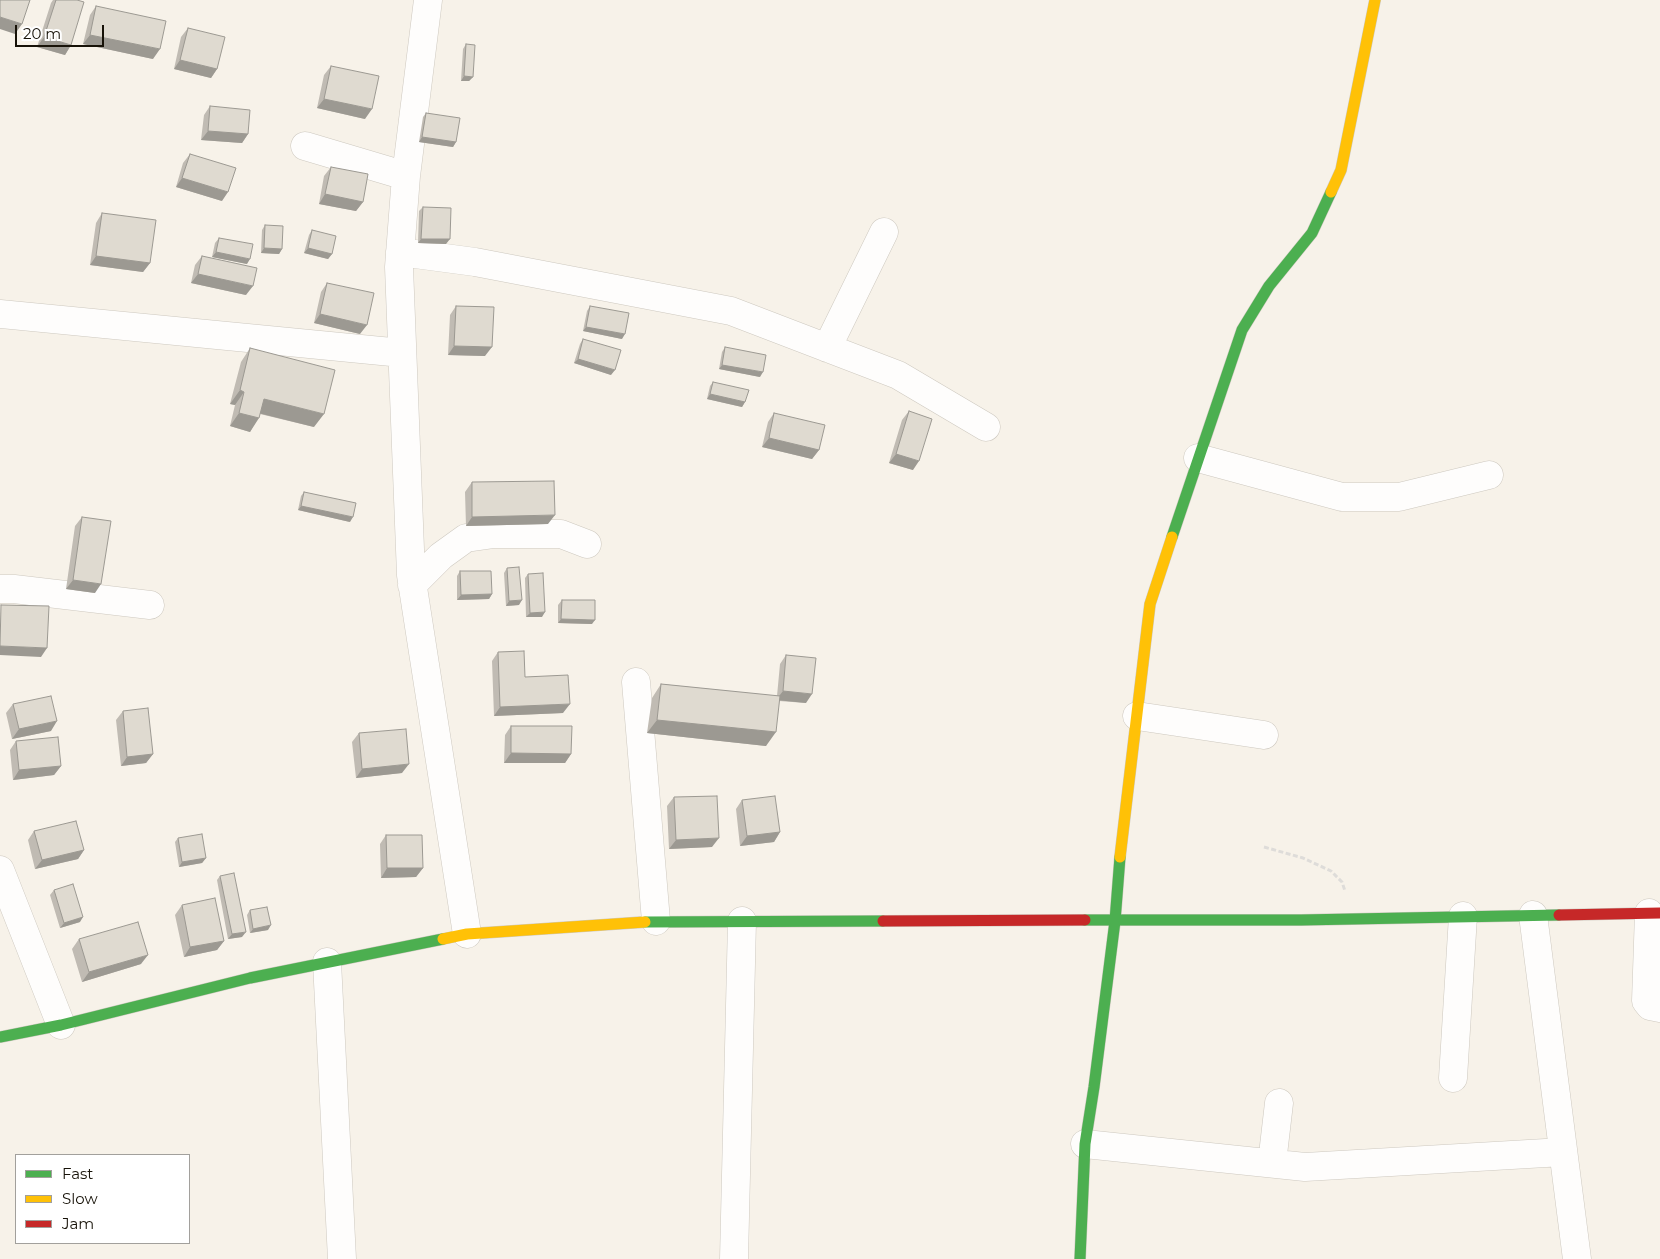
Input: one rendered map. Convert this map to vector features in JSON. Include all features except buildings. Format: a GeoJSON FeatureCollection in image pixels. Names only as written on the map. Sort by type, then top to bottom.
{"type":"FeatureCollection","features":[{"type":"Feature","properties":{"kind":"street"},"geometry":{"type":"LineString","coordinates":[[428,0],[406,176],[400,252],[402,353],[412,585],[467,934]]}},
{"type":"Feature","properties":{"kind":"street"},"geometry":{"type":"LineString","coordinates":[[1080,1259],[1085,1144],[1116,921],[1120,861],[1150,604],[1242,330],[1269,286],[1312,233],[1341,170],[1375,0]]}},
{"type":"Feature","properties":{"kind":"street"},"geometry":{"type":"LineString","coordinates":[[305,146],[406,176]]}},
{"type":"Feature","properties":{"kind":"street"},"geometry":{"type":"LineString","coordinates":[[827,348],[884,232]]}},
{"type":"Feature","properties":{"kind":"street"},"geometry":{"type":"LineString","coordinates":[[400,252],[474,262],[730,311],[898,375],[986,427]]}},
{"type":"Feature","properties":{"kind":"street"},"geometry":{"type":"LineString","coordinates":[[0,314],[402,353]]}},
{"type":"Feature","properties":{"kind":"street"},"geometry":{"type":"LineString","coordinates":[[1198,458],[1342,497],[1399,497],[1489,475]]}},
{"type":"Feature","properties":{"kind":"street"},"geometry":{"type":"LineString","coordinates":[[412,585],[441,556],[466,538],[494,534],[561,534],[587,544]]}},
{"type":"Feature","properties":{"kind":"street"},"geometry":{"type":"LineString","coordinates":[[0,589],[150,605]]}},
{"type":"Feature","properties":{"kind":"street"},"geometry":{"type":"LineString","coordinates":[[636,682],[656,921]]}},
{"type":"Feature","properties":{"kind":"street"},"geometry":{"type":"LineString","coordinates":[[1137,716],[1264,735]]}},
{"type":"Feature","properties":{"kind":"street"},"geometry":{"type":"LineString","coordinates":[[0,870],[61,1025]]}},
{"type":"Feature","properties":{"kind":"street"},"geometry":{"type":"LineString","coordinates":[[0,1037],[61,1025],[250,978],[467,934],[656,921],[1116,921],[1354,919],[1655,913],[1646,1001],[1650,1006],[1660,1008]]}},
{"type":"Feature","properties":{"kind":"street"},"geometry":{"type":"LineString","coordinates":[[1533,915],[1577,1259]]}},
{"type":"Feature","properties":{"kind":"street"},"geometry":{"type":"LineString","coordinates":[[1453,1078],[1463,916]]}},
{"type":"Feature","properties":{"kind":"street"},"geometry":{"type":"LineString","coordinates":[[734,1259],[742,921]]}},
{"type":"Feature","properties":{"kind":"street"},"geometry":{"type":"LineString","coordinates":[[327,962],[342,1259]]}},
{"type":"Feature","properties":{"kind":"street"},"geometry":{"type":"LineString","coordinates":[[1272,1164],[1279,1103]]}},
{"type":"Feature","properties":{"kind":"street"},"geometry":{"type":"LineString","coordinates":[[1085,1144],[1305,1167],[1563,1152]]}},
{"type":"Feature","properties":{"kind":"path"},"geometry":{"type":"LineString","coordinates":[[1264,847],[1304,858],[1331,871],[1342,882],[1354,919]]}},
{"type":"Feature","properties":{"kind":"traffic: fast"},"geometry":{"type":"LineString","coordinates":[[1172,537],[1242,330],[1269,286],[1312,233],[1331,192]]}},
{"type":"Feature","properties":{"kind":"traffic: fast"},"geometry":{"type":"LineString","coordinates":[[1080,1259],[1085,1144],[1115,921],[1120,857]]}},
{"type":"Feature","properties":{"kind":"traffic: fast"},"geometry":{"type":"LineString","coordinates":[[1085,920],[1301,920],[1559,915]]}},
{"type":"Feature","properties":{"kind":"traffic: fast"},"geometry":{"type":"LineString","coordinates":[[645,922],[883,921]]}},
{"type":"Feature","properties":{"kind":"traffic: fast"},"geometry":{"type":"LineString","coordinates":[[0,1037],[61,1025],[250,978],[443,939]]}},
{"type":"Feature","properties":{"kind":"traffic: slow"},"geometry":{"type":"LineString","coordinates":[[1331,192],[1341,170],[1375,0]]}},
{"type":"Feature","properties":{"kind":"traffic: slow"},"geometry":{"type":"LineString","coordinates":[[1120,857],[1150,604],[1172,537]]}},
{"type":"Feature","properties":{"kind":"traffic: slow"},"geometry":{"type":"LineString","coordinates":[[443,939],[467,934],[645,922]]}},
{"type":"Feature","properties":{"kind":"traffic: jam"},"geometry":{"type":"LineString","coordinates":[[1559,915],[1660,913]]}},
{"type":"Feature","properties":{"kind":"traffic: jam"},"geometry":{"type":"LineString","coordinates":[[883,921],[1085,920]]}}]}
